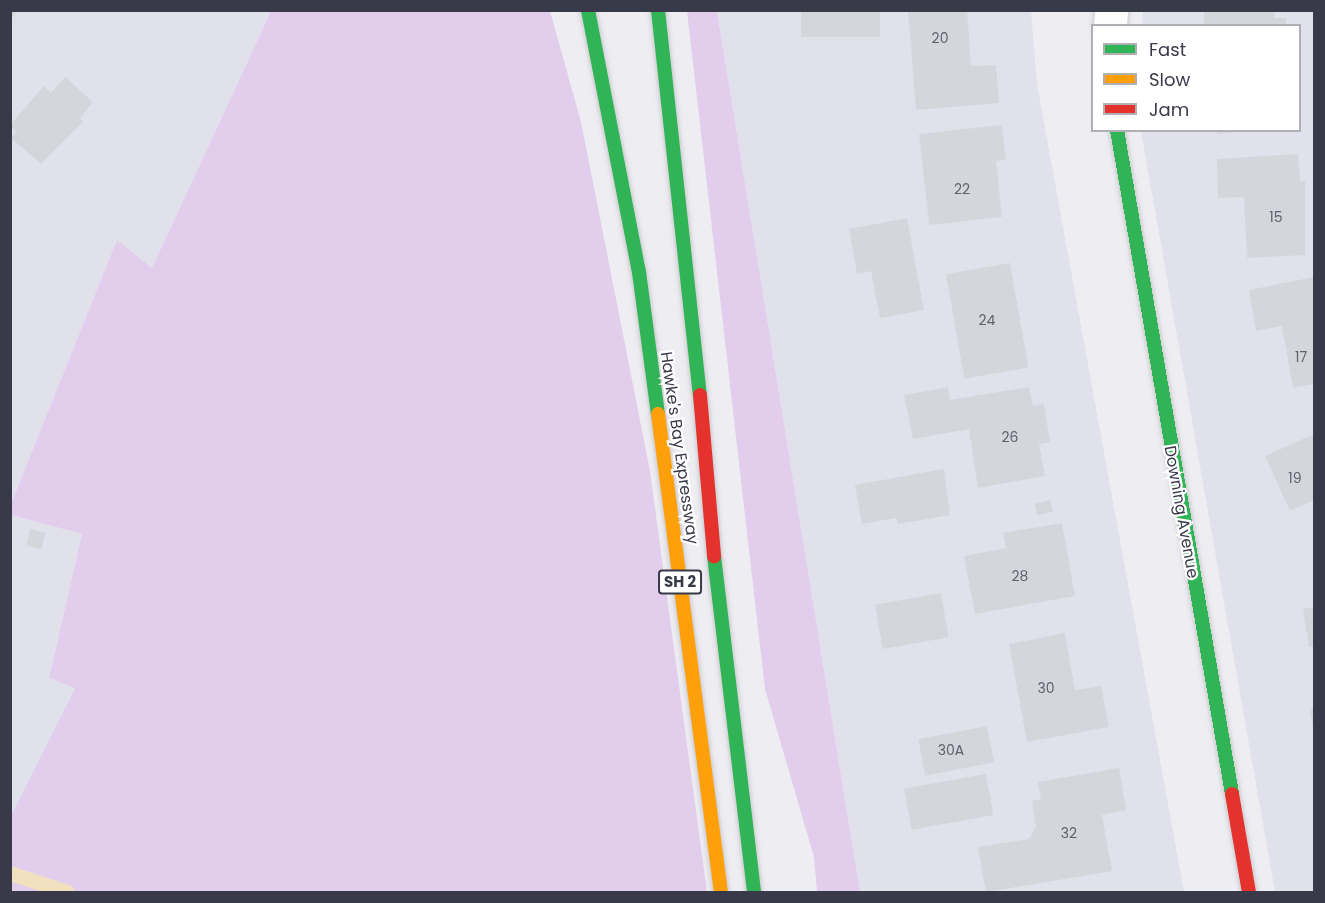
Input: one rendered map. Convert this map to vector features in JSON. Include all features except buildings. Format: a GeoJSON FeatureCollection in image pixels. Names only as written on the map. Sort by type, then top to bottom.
{"type":"FeatureCollection","features":[{"type":"Feature","properties":{"kind":"main road","name":"Hawke's Bay Expressway"},"geometry":{"type":"LineString","coordinates":[[588,10],[639,272],[721,892]]}},
{"type":"Feature","properties":{"kind":"main road","name":"Hawke's Bay Expressway"},"geometry":{"type":"LineString","coordinates":[[658,10],[687,251],[713,549],[754,892]]}},
{"type":"Feature","properties":{"kind":"main road","name":"Downing Avenue"},"geometry":{"type":"LineString","coordinates":[[1117,132],[1125,197],[1249,892]]}},
{"type":"Feature","properties":{"kind":"shaded area"},"geometry":{"type":"Polygon","coordinates":[[[11,11],[271,11],[152,268],[117,241],[11,504],[11,11]]]}},
{"type":"Feature","properties":{"kind":"shaded area"},"geometry":{"type":"Polygon","coordinates":[[[271,11],[550,11],[581,122],[650,471],[707,892],[11,892],[10,818],[75,688],[49,678],[82,534],[11,515],[11,504],[117,240],[152,268],[271,11]]]}},
{"type":"Feature","properties":{"kind":"shaded area"},"geometry":{"type":"Polygon","coordinates":[[[687,11],[717,11],[860,892],[817,892],[814,857],[765,689],[687,11]]]}},
{"type":"Feature","properties":{"kind":"shaded area"},"geometry":{"type":"Polygon","coordinates":[[[717,11],[1031,11],[1037,84],[1184,892],[860,892],[717,11]]]}},
{"type":"Feature","properties":{"kind":"shaded area"},"geometry":{"type":"Polygon","coordinates":[[[1143,11],[1314,11],[1314,892],[1275,892],[1141,132],[1301,132],[1301,24],[1142,24],[1143,11]]]}},
{"type":"Feature","properties":{"kind":"shaded area"},"geometry":{"type":"Polygon","coordinates":[[[11,515],[82,534],[49,678],[75,687],[11,818],[11,515]]]}},
{"type":"Feature","properties":{"kind":"waterway"},"geometry":{"type":"LineString","coordinates":[[10,873],[67,892]]}},
{"type":"Feature","properties":{"kind":"traffic: fast"},"geometry":{"type":"LineString","coordinates":[[588,10],[639,272],[658,414]]}},
{"type":"Feature","properties":{"kind":"traffic: fast"},"geometry":{"type":"LineString","coordinates":[[658,10],[700,395]]}},
{"type":"Feature","properties":{"kind":"traffic: fast"},"geometry":{"type":"LineString","coordinates":[[1117,132],[1232,794]]}},
{"type":"Feature","properties":{"kind":"traffic: fast"},"geometry":{"type":"LineString","coordinates":[[714,556],[754,892]]}},
{"type":"Feature","properties":{"kind":"traffic: slow"},"geometry":{"type":"LineString","coordinates":[[658,414],[721,892]]}},
{"type":"Feature","properties":{"kind":"traffic: jam"},"geometry":{"type":"LineString","coordinates":[[700,395],[714,556]]}},
{"type":"Feature","properties":{"kind":"traffic: jam"},"geometry":{"type":"LineString","coordinates":[[1232,794],[1249,892]]}}]}
